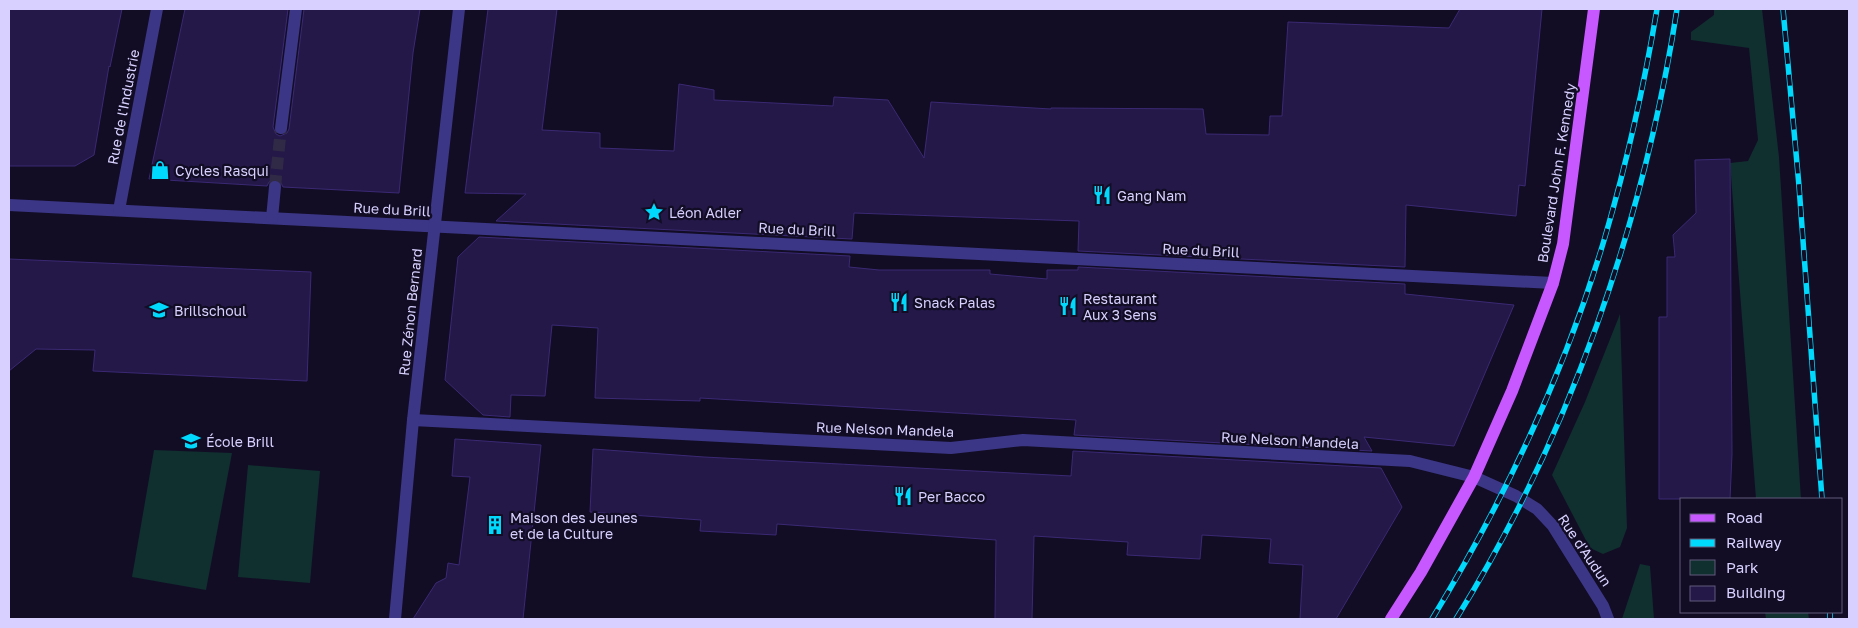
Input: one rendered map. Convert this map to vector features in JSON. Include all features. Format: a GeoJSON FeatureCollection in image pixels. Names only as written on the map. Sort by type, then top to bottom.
{"type":"FeatureCollection","features":[{"type":"Feature","properties":{"kind":"main road","name":"Boulevard John F. Kennedy"},"geometry":{"type":"LineString","coordinates":[[1391,619],[1421,572],[1474,477],[1512,391],[1553,283],[1563,244],[1594,9]]}},
{"type":"Feature","properties":{"kind":"street","name":"Rue de l'Industrie"},"geometry":{"type":"LineString","coordinates":[[119,210],[157,9]]}},
{"type":"Feature","properties":{"kind":"street"},"geometry":{"type":"LineString","coordinates":[[281,128],[296,9]]}},
{"type":"Feature","properties":{"kind":"street","name":"Rue Zénon Bernard"},"geometry":{"type":"LineString","coordinates":[[395,619],[413,420],[459,9]]}},
{"type":"Feature","properties":{"kind":"street"},"geometry":{"type":"LineString","coordinates":[[272,218],[275,187]]}},
{"type":"Feature","properties":{"kind":"street","name":"Rue du Brill"},"geometry":{"type":"LineString","coordinates":[[9,205],[1553,283]]}},
{"type":"Feature","properties":{"kind":"street","name":"Rue Nelson Mandela"},"geometry":{"type":"LineString","coordinates":[[413,420],[951,448],[1023,440],[1410,461],[1474,477]]}},
{"type":"Feature","properties":{"kind":"street","name":"Rue d'Audun"},"geometry":{"type":"LineString","coordinates":[[1474,477],[1516,496],[1542,514],[1553,526],[1603,606],[1608,619]]}},
{"type":"Feature","properties":{"kind":"green space"},"geometry":{"type":"Polygon","coordinates":[[[1714,9],[1762,9],[1779,157],[1801,498],[1756,498],[1730,163],[1748,161],[1758,140],[1749,48],[1691,40],[1691,32],[1714,15],[1714,9]]]}},
{"type":"Feature","properties":{"kind":"green space"},"geometry":{"type":"Polygon","coordinates":[[[1620,314],[1627,528],[1620,547],[1603,554],[1590,548],[1552,475],[1585,402],[1620,314]]]}},
{"type":"Feature","properties":{"kind":"green space"},"geometry":{"type":"Polygon","coordinates":[[[154,450],[232,453],[206,590],[132,577],[154,450]]]}},
{"type":"Feature","properties":{"kind":"green space"},"geometry":{"type":"Polygon","coordinates":[[[248,465],[320,471],[310,583],[238,577],[248,465]]]}},
{"type":"Feature","properties":{"kind":"green space"},"geometry":{"type":"Polygon","coordinates":[[[1640,564],[1650,566],[1654,619],[1622,619],[1640,564]]]}},
{"type":"Feature","properties":{"kind":"green space"},"geometry":{"type":"Polygon","coordinates":[[[1765,613],[1808,613],[1809,619],[1766,619],[1765,613]]]}},
{"type":"Feature","properties":{"kind":"building"},"geometry":{"type":"Polygon","coordinates":[[[9,9],[122,9],[109,66],[94,155],[75,166],[9,166],[9,9]]]}},
{"type":"Feature","properties":{"kind":"building"},"geometry":{"type":"Polygon","coordinates":[[[185,9],[288,9],[273,127],[276,134],[280,136],[287,133],[289,129],[304,9],[420,9],[413,53],[399,193],[283,187],[280,181],[275,179],[269,182],[267,186],[149,179],[185,9]]]}},
{"type":"Feature","properties":{"kind":"building"},"geometry":{"type":"Polygon","coordinates":[[[488,9],[557,9],[542,130],[600,133],[600,148],[674,151],[679,84],[714,90],[714,100],[833,106],[834,97],[888,100],[924,158],[931,102],[1051,109],[1203,109],[1206,134],[1269,135],[1270,116],[1282,116],[1288,22],[1449,28],[1460,9],[1542,9],[1525,186],[1519,185],[1516,216],[1406,205],[1405,267],[1078,251],[1079,221],[854,213],[852,239],[496,221],[526,194],[465,193],[488,9]]]}},
{"type":"Feature","properties":{"kind":"building"},"geometry":{"type":"Polygon","coordinates":[[[1730,159],[1732,454],[1730,498],[1659,499],[1659,317],[1667,317],[1667,257],[1675,257],[1673,235],[1696,213],[1695,160],[1730,159]]]}},
{"type":"Feature","properties":{"kind":"building"},"geometry":{"type":"Polygon","coordinates":[[[479,237],[850,256],[849,267],[879,270],[990,270],[990,274],[1047,279],[1047,270],[1078,270],[1078,267],[1405,284],[1405,294],[1514,305],[1454,446],[1364,437],[1372,451],[1074,435],[1076,420],[700,398],[700,401],[595,398],[598,328],[552,325],[545,396],[511,395],[510,417],[483,415],[445,380],[458,257],[479,237]]]}},
{"type":"Feature","properties":{"kind":"building","name":"Brillschoul"},"geometry":{"type":"Polygon","coordinates":[[[9,259],[311,272],[307,381],[93,371],[95,350],[36,349],[9,371],[9,259]]]}},
{"type":"Feature","properties":{"kind":"building"},"geometry":{"type":"Polygon","coordinates":[[[455,439],[541,445],[523,619],[413,619],[436,583],[446,578],[448,563],[459,565],[470,477],[452,476],[455,439]]]}},
{"type":"Feature","properties":{"kind":"building"},"geometry":{"type":"Polygon","coordinates":[[[593,449],[704,457],[1071,476],[1073,451],[1381,468],[1402,507],[1336,619],[1300,619],[1303,565],[1269,563],[1271,539],[1202,535],[1200,559],[1127,555],[1128,542],[1034,536],[1032,619],[995,619],[996,540],[777,524],[776,535],[700,531],[701,520],[590,512],[593,449]]]}},
{"type":"Feature","properties":{"kind":"tunnel"},"geometry":{"type":"LineString","coordinates":[[275,187],[281,128]]}},
{"type":"Feature","properties":{"kind":"railway"},"geometry":{"type":"LineString","coordinates":[[1432,619],[1459,574],[1508,481],[1531,434],[1571,337],[1589,287],[1621,181],[1641,95],[1657,9]]}},
{"type":"Feature","properties":{"kind":"railway"},"geometry":{"type":"LineString","coordinates":[[1456,619],[1497,549],[1534,476],[1567,401],[1597,325],[1623,247],[1645,168],[1663,89],[1677,9]]}},
{"type":"Feature","properties":{"kind":"railway"},"geometry":{"type":"LineString","coordinates":[[1783,9],[1799,186],[1822,498]]}},
{"type":"Feature","properties":{"kind":"railway"},"geometry":{"type":"LineString","coordinates":[[1830,613],[1830,619]]}},
{"type":"Feature","properties":{"kind":"place","name":"Cycles Rasqui"},"geometry":{"type":"Point","coordinates":[160,170]}},
{"type":"Feature","properties":{"kind":"place","name":"Gang Nam"},"geometry":{"type":"Point","coordinates":[1102,195]}},
{"type":"Feature","properties":{"kind":"place","name":"Léon Adler"},"geometry":{"type":"Point","coordinates":[654,212]}},
{"type":"Feature","properties":{"kind":"place","name":"Snack Palas"},"geometry":{"type":"Point","coordinates":[899,302]}},
{"type":"Feature","properties":{"kind":"place","name":"Restaurant Aux 3 Sens"},"geometry":{"type":"Point","coordinates":[1068,306]}},
{"type":"Feature","properties":{"kind":"place","name":"Brillschoul"},"geometry":{"type":"Point","coordinates":[159,310]}},
{"type":"Feature","properties":{"kind":"place","name":"École Brill"},"geometry":{"type":"Point","coordinates":[191,441]}},
{"type":"Feature","properties":{"kind":"place","name":"Per Bacco"},"geometry":{"type":"Point","coordinates":[903,496]}},
{"type":"Feature","properties":{"kind":"place","name":"Maison des Jeunes et de la Culture"},"geometry":{"type":"Point","coordinates":[495,525]}}]}
